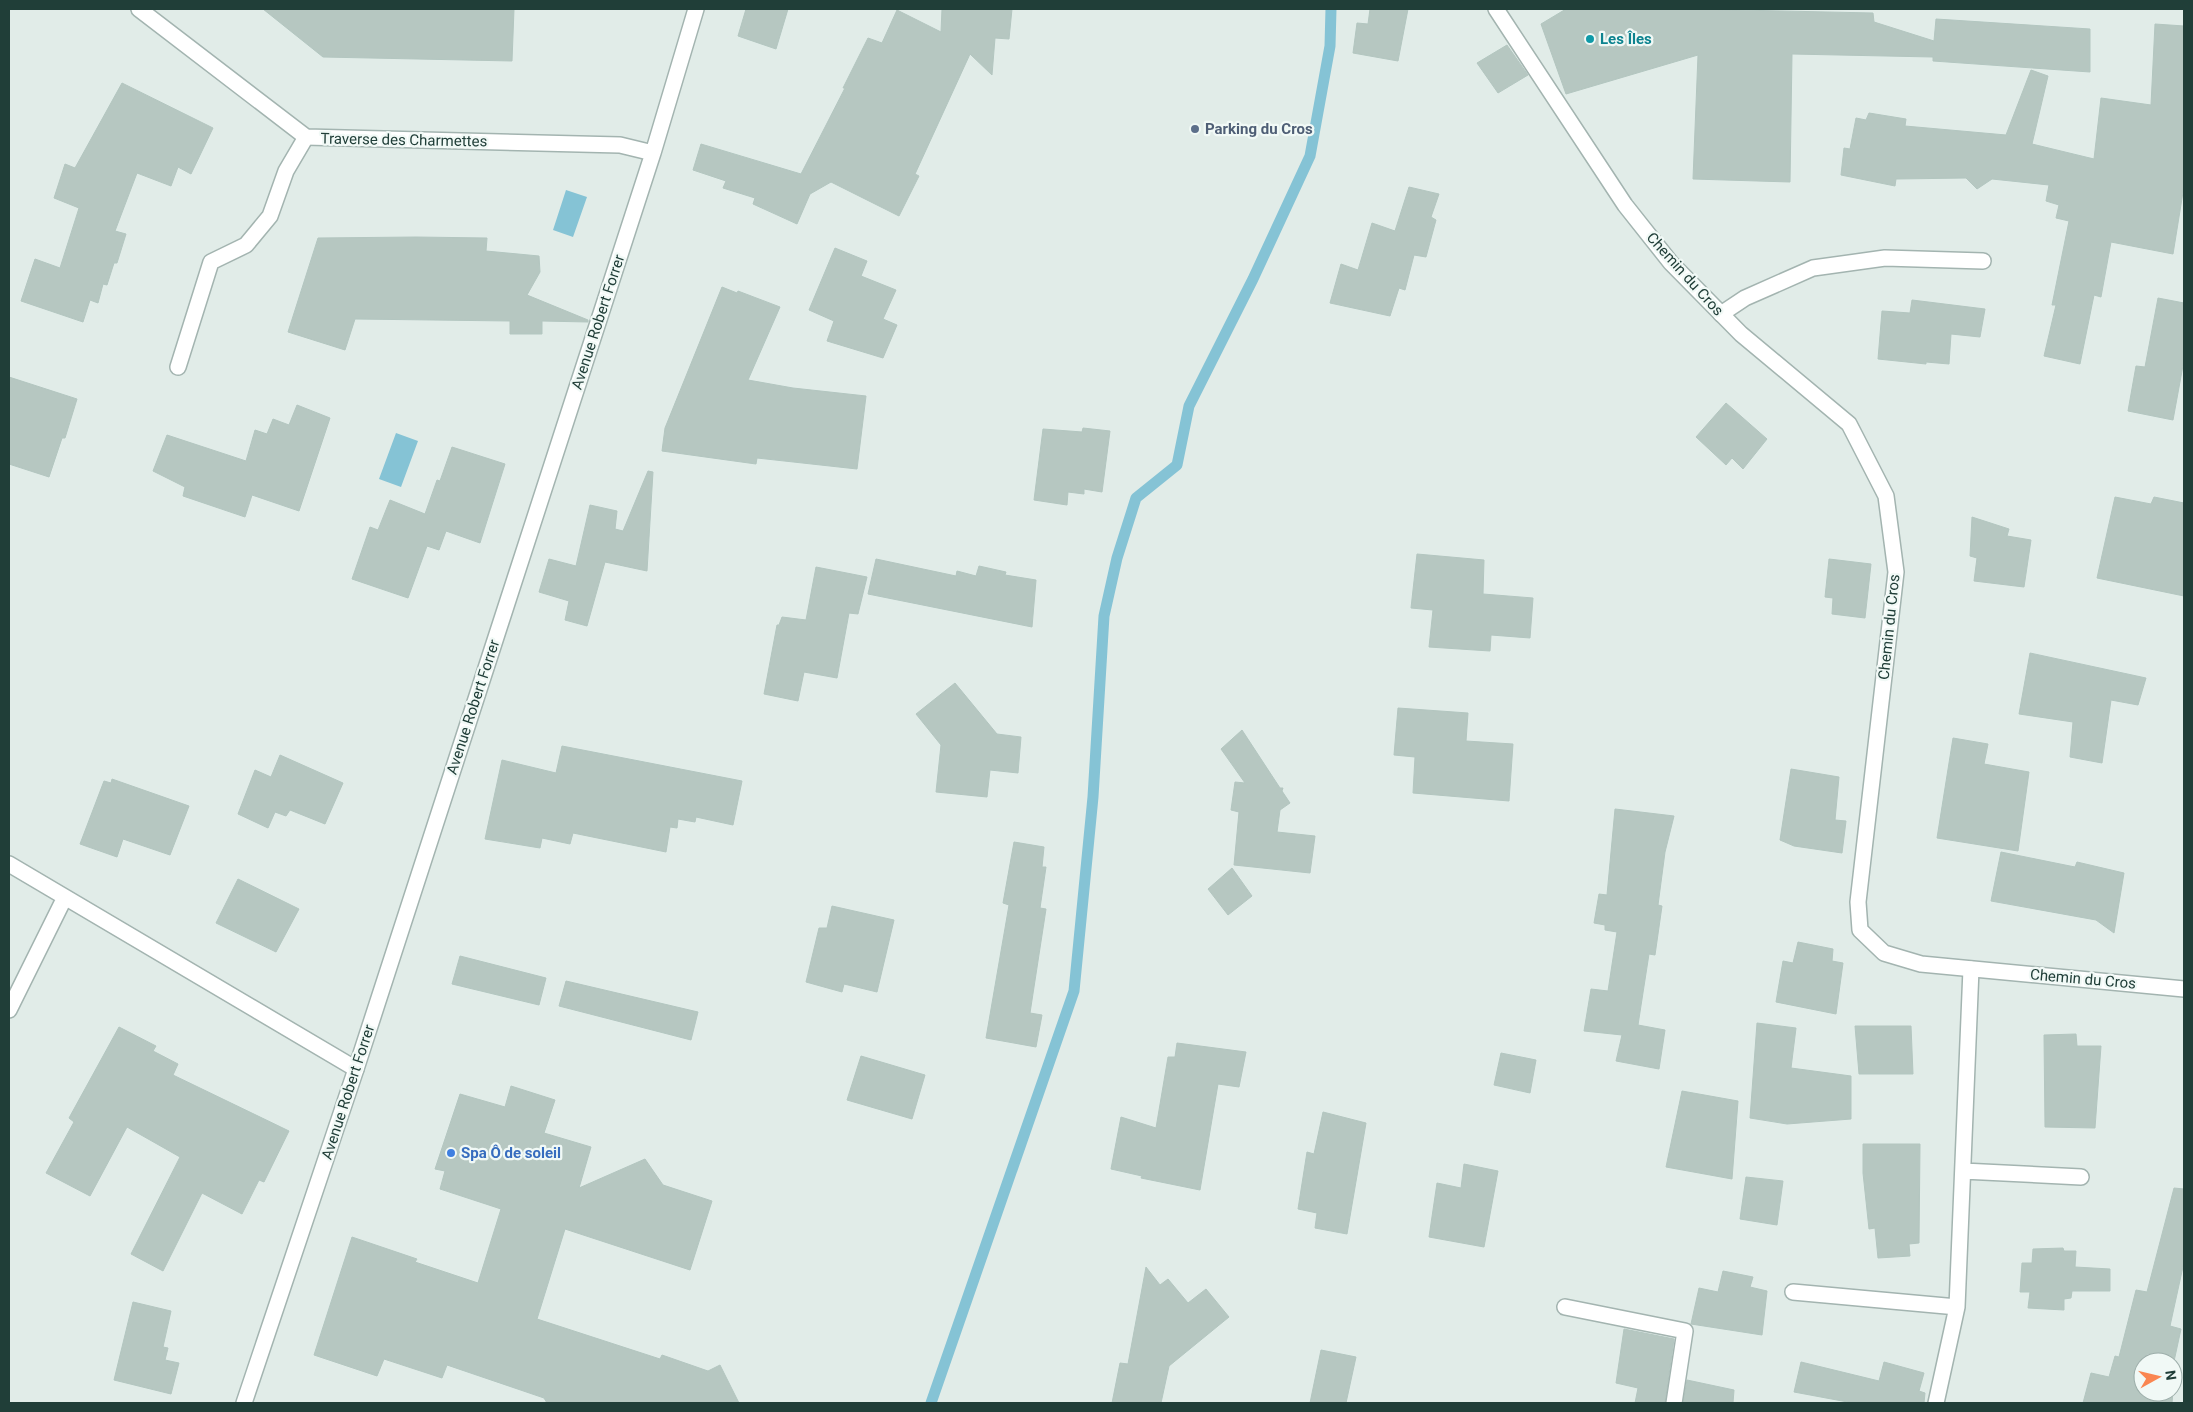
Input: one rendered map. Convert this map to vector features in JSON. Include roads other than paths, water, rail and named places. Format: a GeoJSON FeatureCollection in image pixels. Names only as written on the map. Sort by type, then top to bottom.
{"type":"FeatureCollection","features":[{"type":"Feature","properties":{"kind":"street","name":"Traverse des Charmettes"},"geometry":{"type":"LineString","coordinates":[[139,9],[306,137],[620,145],[653,153]]}},
{"type":"Feature","properties":{"kind":"street","name":"Avenue Robert Forrer"},"geometry":{"type":"LineString","coordinates":[[244,1403],[356,1069],[653,153],[696,9]]}},
{"type":"Feature","properties":{"kind":"street","name":"Chemin du Cros"},"geometry":{"type":"LineString","coordinates":[[1496,9],[1626,205],[1671,263],[1740,334],[1849,424],[1886,496],[1896,572],[1858,902],[1860,930],[1884,953],[1921,964],[2184,989]]}},
{"type":"Feature","properties":{"kind":"street"},"geometry":{"type":"LineString","coordinates":[[178,367],[211,262],[246,245],[270,216],[286,171],[306,137]]}},
{"type":"Feature","properties":{"kind":"street"},"geometry":{"type":"LineString","coordinates":[[1720,314],[1745,298],[1813,268],[1885,258],[1983,261]]}},
{"type":"Feature","properties":{"kind":"street"},"geometry":{"type":"LineString","coordinates":[[9,864],[356,1069]]}},
{"type":"Feature","properties":{"kind":"street"},"geometry":{"type":"LineString","coordinates":[[9,1010],[65,897]]}},
{"type":"Feature","properties":{"kind":"street"},"geometry":{"type":"LineString","coordinates":[[1936,1403],[1957,1307],[1971,969]]}},
{"type":"Feature","properties":{"kind":"street"},"geometry":{"type":"LineString","coordinates":[[1963,1171],[2081,1177]]}},
{"type":"Feature","properties":{"kind":"street"},"geometry":{"type":"LineString","coordinates":[[1793,1292],[1957,1307]]}},
{"type":"Feature","properties":{"kind":"street"},"geometry":{"type":"LineString","coordinates":[[1565,1307],[1685,1331],[1674,1403]]}},
{"type":"Feature","properties":{"kind":"water"},"geometry":{"type":"Polygon","coordinates":[[[566,190],[587,197],[573,237],[553,230],[566,190]]]}},
{"type":"Feature","properties":{"kind":"water"},"geometry":{"type":"Polygon","coordinates":[[[396,433],[418,441],[401,487],[379,479],[396,433]]]}},
{"type":"Feature","properties":{"kind":"waterway"},"geometry":{"type":"LineString","coordinates":[[931,1403],[1074,991],[1093,797],[1104,616],[1117,558],[1136,498],[1177,465],[1189,406],[1253,279],[1310,156],[1330,46],[1331,9]]}},
{"type":"Feature","properties":{"kind":"place","name":"Les Îles"},"geometry":{"type":"Point","coordinates":[1590,39]}},
{"type":"Feature","properties":{"kind":"place","name":"Parking du Cros"},"geometry":{"type":"Point","coordinates":[1195,129]}},
{"type":"Feature","properties":{"kind":"place","name":"Spa Ô de soleil"},"geometry":{"type":"Point","coordinates":[451,1153]}}]}
